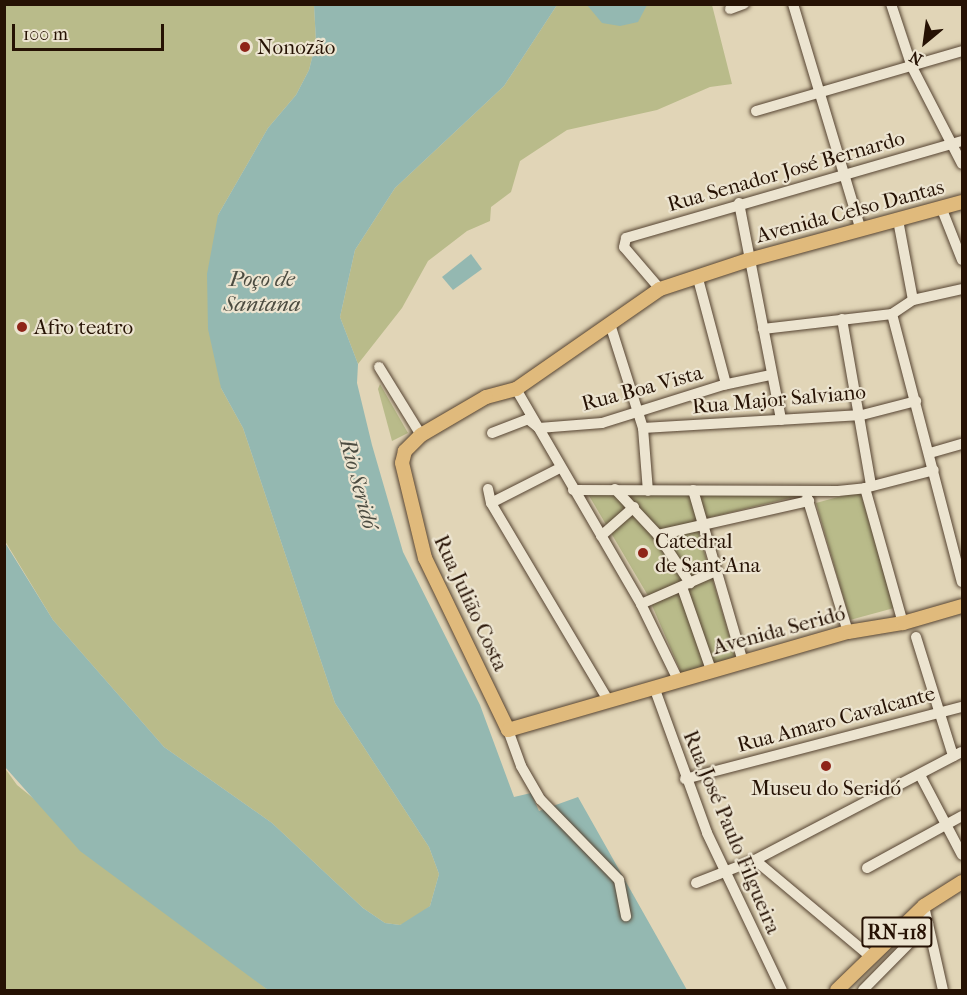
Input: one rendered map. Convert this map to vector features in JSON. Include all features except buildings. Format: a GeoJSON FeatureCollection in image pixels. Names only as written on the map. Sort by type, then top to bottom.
{"type":"FeatureCollection","features":[{"type":"Feature","properties":{"kind":"main road","name":"Avenida Celso Dantas"},"geometry":{"type":"LineString","coordinates":[[610,324],[660,289],[698,275],[963,202]]}},
{"type":"Feature","properties":{"kind":"main road","name":"Rua Julião Costa"},"geometry":{"type":"LineString","coordinates":[[508,730],[417,537],[402,463],[405,451],[422,435],[486,397],[516,389],[610,324]]}},
{"type":"Feature","properties":{"kind":"main road","name":"Avenida Seridó"},"geometry":{"type":"LineString","coordinates":[[508,730],[606,698],[654,687],[848,632],[903,623],[963,606]]}},
{"type":"Feature","properties":{"kind":"main road","name":"RN-118"},"geometry":{"type":"LineString","coordinates":[[837,990],[924,906],[963,882]]}},
{"type":"Feature","properties":{"kind":"street"},"geometry":{"type":"LineString","coordinates":[[730,9],[744,4]]}},
{"type":"Feature","properties":{"kind":"street"},"geometry":{"type":"LineString","coordinates":[[793,4],[861,230]]}},
{"type":"Feature","properties":{"kind":"street"},"geometry":{"type":"LineString","coordinates":[[891,4],[912,67],[957,143],[963,164]]}},
{"type":"Feature","properties":{"kind":"street"},"geometry":{"type":"LineString","coordinates":[[756,111],[963,51]]}},
{"type":"Feature","properties":{"kind":"street","name":"Rua Senador José Bernardo"},"geometry":{"type":"LineString","coordinates":[[660,289],[623,243],[629,237],[739,203],[957,143]]}},
{"type":"Feature","properties":{"kind":"street"},"geometry":{"type":"LineString","coordinates":[[739,203],[748,260],[781,420]]}},
{"type":"Feature","properties":{"kind":"street"},"geometry":{"type":"LineString","coordinates":[[941,207],[963,260]]}},
{"type":"Feature","properties":{"kind":"street"},"geometry":{"type":"LineString","coordinates":[[898,220],[913,300]]}},
{"type":"Feature","properties":{"kind":"street"},"geometry":{"type":"LineString","coordinates":[[698,275],[726,384]]}},
{"type":"Feature","properties":{"kind":"street"},"geometry":{"type":"LineString","coordinates":[[763,329],[891,314],[913,300],[963,289]]}},
{"type":"Feature","properties":{"kind":"street"},"geometry":{"type":"LineString","coordinates":[[891,314],[963,582]]}},
{"type":"Feature","properties":{"kind":"street"},"geometry":{"type":"LineString","coordinates":[[842,319],[862,415],[868,487],[903,623]]}},
{"type":"Feature","properties":{"kind":"street"},"geometry":{"type":"LineString","coordinates":[[610,324],[643,428],[648,491]]}},
{"type":"Feature","properties":{"kind":"street"},"geometry":{"type":"LineString","coordinates":[[379,367],[422,435]]}},
{"type":"Feature","properties":{"kind":"street","name":"Rua Boa Vista"},"geometry":{"type":"LineString","coordinates":[[492,433],[528,418],[539,428],[602,423],[726,384],[771,375]]}},
{"type":"Feature","properties":{"kind":"street"},"geometry":{"type":"LineString","coordinates":[[516,389],[640,604],[678,680]]}},
{"type":"Feature","properties":{"kind":"street","name":"Rua Major Salviano"},"geometry":{"type":"LineString","coordinates":[[643,428],[862,415],[916,401]]}},
{"type":"Feature","properties":{"kind":"street"},"geometry":{"type":"LineString","coordinates":[[930,453],[963,444]]}},
{"type":"Feature","properties":{"kind":"street"},"geometry":{"type":"LineString","coordinates":[[491,503],[560,468]]}},
{"type":"Feature","properties":{"kind":"street"},"geometry":{"type":"LineString","coordinates":[[573,490],[804,490],[868,487],[934,470]]}},
{"type":"Feature","properties":{"kind":"street"},"geometry":{"type":"LineString","coordinates":[[488,489],[491,503],[606,698]]}},
{"type":"Feature","properties":{"kind":"street"},"geometry":{"type":"LineString","coordinates":[[615,489],[658,535],[686,585],[711,670]]}},
{"type":"Feature","properties":{"kind":"street"},"geometry":{"type":"LineString","coordinates":[[693,490],[743,662]]}},
{"type":"Feature","properties":{"kind":"street"},"geometry":{"type":"LineString","coordinates":[[804,490],[848,632]]}},
{"type":"Feature","properties":{"kind":"street"},"geometry":{"type":"LineString","coordinates":[[658,535],[809,501]]}},
{"type":"Feature","properties":{"kind":"street"},"geometry":{"type":"LineString","coordinates":[[601,536],[634,507]]}},
{"type":"Feature","properties":{"kind":"street"},"geometry":{"type":"LineString","coordinates":[[640,604],[716,572]]}},
{"type":"Feature","properties":{"kind":"street"},"geometry":{"type":"LineString","coordinates":[[696,883],[755,860],[958,754],[938,712],[916,636]]}},
{"type":"Feature","properties":{"kind":"street","name":"Rua José Paulo Filgueira"},"geometry":{"type":"LineString","coordinates":[[654,687],[685,779],[725,871],[782,990]]}},
{"type":"Feature","properties":{"kind":"street","name":"Rua Amaro Cavalcante"},"geometry":{"type":"LineString","coordinates":[[685,779],[963,707]]}},
{"type":"Feature","properties":{"kind":"street"},"geometry":{"type":"LineString","coordinates":[[508,730],[521,766],[541,800],[619,880],[626,916]]}},
{"type":"Feature","properties":{"kind":"street"},"geometry":{"type":"LineString","coordinates":[[920,775],[963,855]]}},
{"type":"Feature","properties":{"kind":"street"},"geometry":{"type":"LineString","coordinates":[[867,868],[963,816]]}},
{"type":"Feature","properties":{"kind":"street"},"geometry":{"type":"LineString","coordinates":[[755,860],[871,957]]}},
{"type":"Feature","properties":{"kind":"street"},"geometry":{"type":"LineString","coordinates":[[924,906],[943,990]]}},
{"type":"Feature","properties":{"kind":"street"},"geometry":{"type":"LineString","coordinates":[[863,990],[928,924]]}},
{"type":"Feature","properties":{"kind":"green space"},"geometry":{"type":"Polygon","coordinates":[[[5,5],[314,5],[316,42],[309,70],[296,95],[268,128],[218,215],[221,388],[243,428],[335,703],[429,847],[439,874],[430,906],[411,921],[400,925],[385,923],[363,908],[272,823],[164,747],[53,620],[5,541],[5,5]]]}},
{"type":"Feature","properties":{"kind":"green space"},"geometry":{"type":"Polygon","coordinates":[[[557,5],[712,5],[732,84],[710,87],[657,110],[567,130],[520,161],[511,192],[491,207],[490,221],[467,231],[428,261],[402,308],[358,364],[340,317],[355,250],[395,188],[504,86],[557,5]]]}},
{"type":"Feature","properties":{"kind":"green space"},"geometry":{"type":"Polygon","coordinates":[[[380,384],[408,433],[392,441],[378,389],[380,384]]]}},
{"type":"Feature","properties":{"kind":"green space"},"geometry":{"type":"Polygon","coordinates":[[[818,491],[695,521],[737,661],[683,677],[647,594],[588,494],[818,491]]]}},
{"type":"Feature","properties":{"kind":"green space"},"geometry":{"type":"Polygon","coordinates":[[[860,491],[894,608],[850,620],[816,503],[860,491]]]}},
{"type":"Feature","properties":{"kind":"green space"},"geometry":{"type":"Polygon","coordinates":[[[4,767],[17,785],[268,990],[5,990],[4,767]]]}},
{"type":"Feature","properties":{"kind":"water"},"geometry":{"type":"Polygon","coordinates":[[[314,5],[557,5],[504,86],[395,188],[355,250],[340,317],[358,364],[357,383],[372,445],[403,552],[480,705],[514,797],[531,793],[539,811],[578,797],[687,990],[268,990],[80,851],[5,767],[4,541],[53,620],[164,747],[272,823],[363,908],[385,923],[400,925],[430,906],[439,874],[429,847],[335,703],[243,428],[221,388],[208,329],[207,274],[218,215],[268,128],[296,95],[309,70],[316,42],[314,5]]]}},
{"type":"Feature","properties":{"kind":"water"},"geometry":{"type":"Polygon","coordinates":[[[587,5],[647,5],[638,22],[620,26],[602,23],[587,5]]]}},
{"type":"Feature","properties":{"kind":"water"},"geometry":{"type":"Polygon","coordinates":[[[471,254],[482,269],[453,290],[442,277],[471,254]]]}},
{"type":"Feature","properties":{"kind":"place","name":"Nonozão"},"geometry":{"type":"Point","coordinates":[245,47]}},
{"type":"Feature","properties":{"kind":"place","name":"Afro teatro"},"geometry":{"type":"Point","coordinates":[22,327]}},
{"type":"Feature","properties":{"kind":"place","name":"Catedral de Sant'Ana"},"geometry":{"type":"Point","coordinates":[643,553]}},
{"type":"Feature","properties":{"kind":"place","name":"Museu do Seridó"},"geometry":{"type":"Point","coordinates":[826,766]}},
{"type":"Feature","properties":{"kind":"water label","name":"Poço de Santana"},"geometry":{"type":"Point","coordinates":[262,292]}},
{"type":"Feature","properties":{"kind":"water label","name":"Rio Seridó"},"geometry":{"type":"Point","coordinates":[358,484]}}]}
